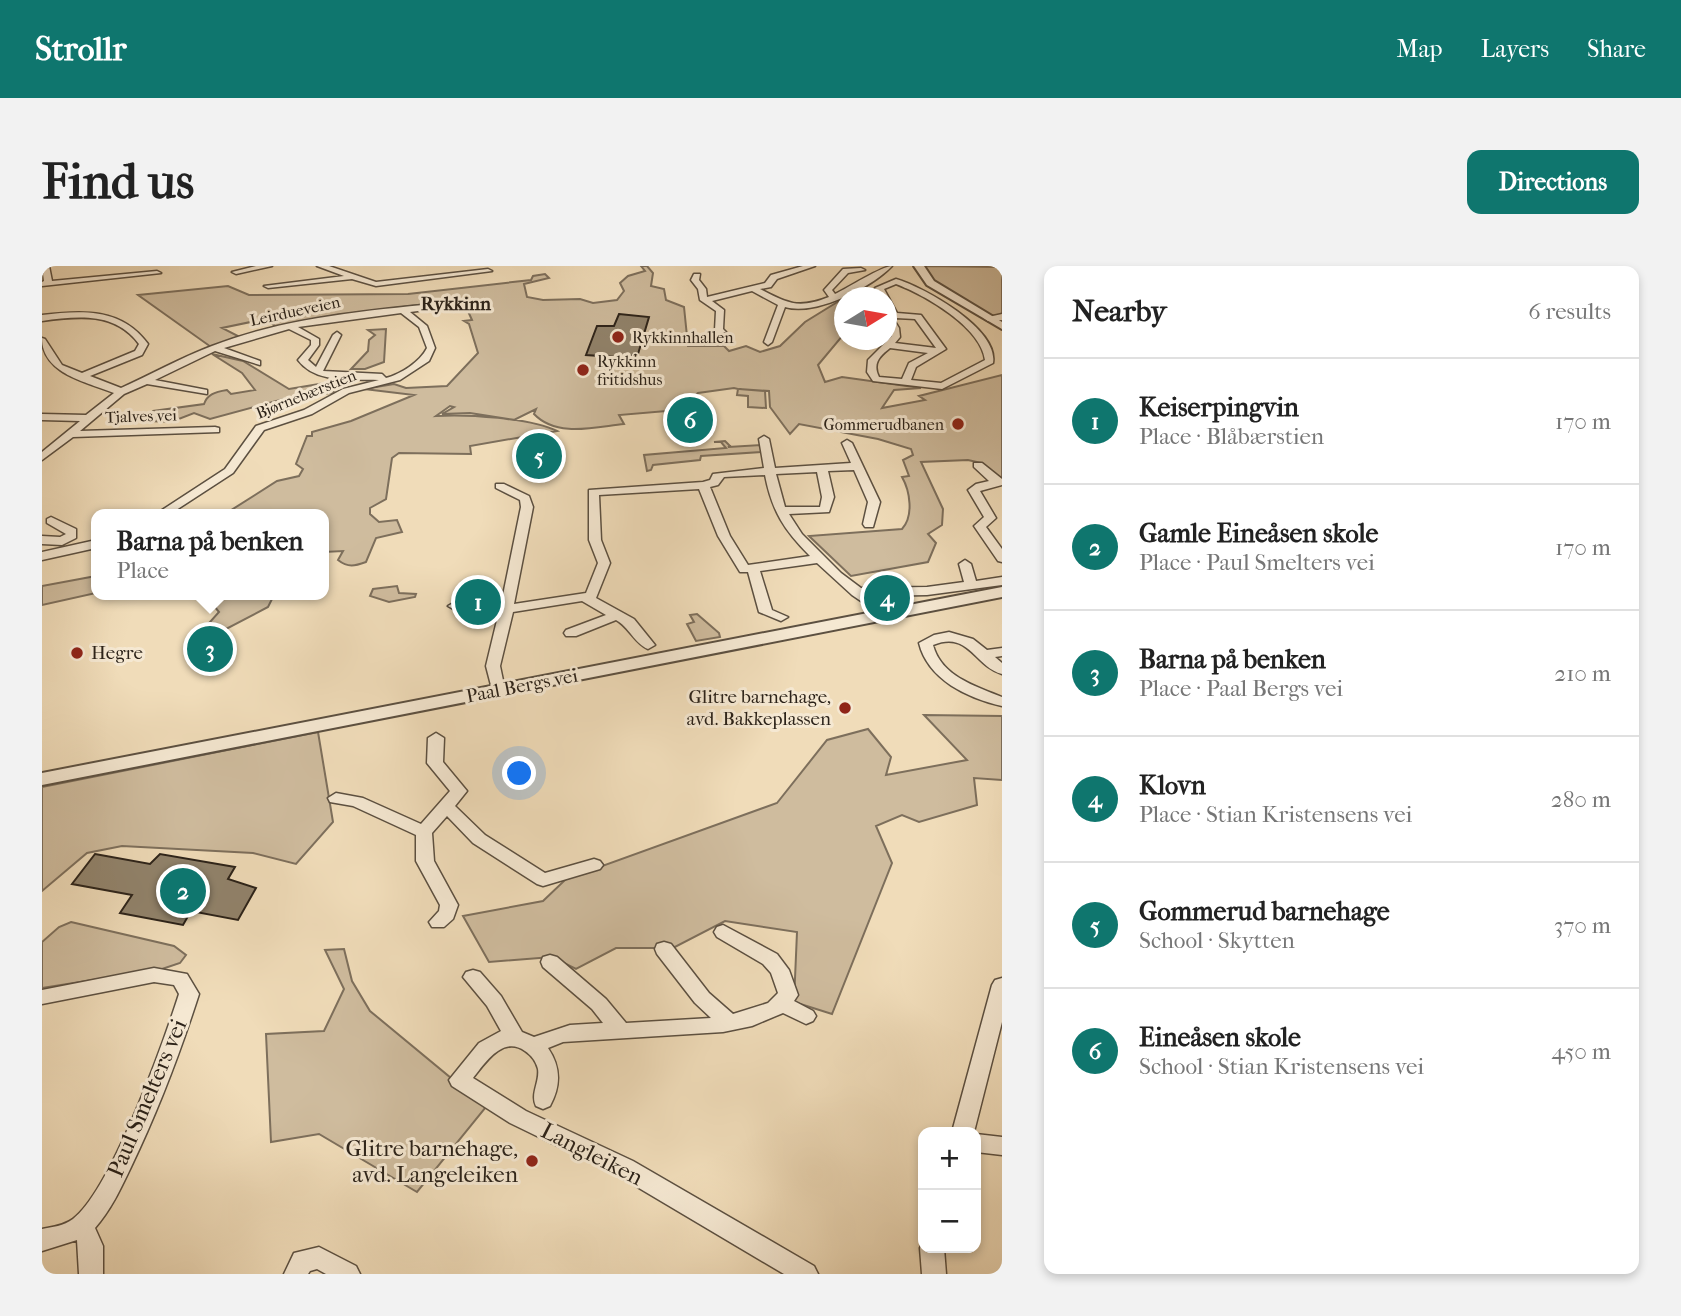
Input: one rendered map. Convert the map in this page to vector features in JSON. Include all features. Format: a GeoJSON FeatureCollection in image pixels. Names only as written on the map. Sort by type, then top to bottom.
{"type":"FeatureCollection","features":[{"type":"Feature","properties":{"kind":"street"},"geometry":{"type":"LineString","coordinates":[[45,266],[45,284],[157,273],[144,266]]}},
{"type":"Feature","properties":{"kind":"street"},"geometry":{"type":"LineString","coordinates":[[236,272],[268,266]]}},
{"type":"Feature","properties":{"kind":"street"},"geometry":{"type":"LineString","coordinates":[[321,266],[368,283],[387,284],[488,271]]}},
{"type":"Feature","properties":{"kind":"street"},"geometry":{"type":"LineString","coordinates":[[706,300],[771,284],[767,275],[811,266]]}},
{"type":"Feature","properties":{"kind":"street"},"geometry":{"type":"LineString","coordinates":[[919,266],[930,283],[1002,326]]}},
{"type":"Feature","properties":{"kind":"street"},"geometry":{"type":"LineString","coordinates":[[754,289],[782,305],[815,307],[834,298],[828,290],[843,274],[862,268],[862,275],[875,278]]}},
{"type":"Feature","properties":{"kind":"street"},"geometry":{"type":"LineString","coordinates":[[857,287],[875,278],[887,268],[898,274],[896,282]]}},
{"type":"Feature","properties":{"kind":"street"},"geometry":{"type":"LineString","coordinates":[[697,276],[695,280],[706,300],[720,310],[719,330],[722,332]]}},
{"type":"Feature","properties":{"kind":"street"},"geometry":{"type":"LineString","coordinates":[[268,286],[350,278]]}},
{"type":"Feature","properties":{"kind":"street"},"geometry":{"type":"LineString","coordinates":[[879,287],[896,282],[914,287],[962,317],[991,357],[988,362],[947,385],[876,379],[870,365],[873,356],[882,350]]}},
{"type":"Feature","properties":{"kind":"street","name":"Leirdueveien"},"geometry":{"type":"LineString","coordinates":[[42,457],[85,418],[121,392],[215,348],[289,326],[462,303]]}},
{"type":"Feature","properties":{"kind":"street"},"geometry":{"type":"LineString","coordinates":[[768,342],[782,305]]}},
{"type":"Feature","properties":{"kind":"street","name":"Bjørnebærstien"},"geometry":{"type":"LineString","coordinates":[[170,509],[229,471],[260,428],[307,412],[346,391],[397,378],[426,359],[431,351],[423,326],[402,309]]}},
{"type":"Feature","properties":{"kind":"street"},"geometry":{"type":"LineString","coordinates":[[42,318],[89,314],[108,317],[130,327],[144,344],[139,353],[83,376]]}},
{"type":"Feature","properties":{"kind":"street"},"geometry":{"type":"LineString","coordinates":[[897,315],[921,319],[941,349],[912,365],[906,380]]}},
{"type":"Feature","properties":{"kind":"street"},"geometry":{"type":"LineString","coordinates":[[988,318],[1002,317]]}},
{"type":"Feature","properties":{"kind":"street"},"geometry":{"type":"LineString","coordinates":[[289,326],[315,339],[316,343],[303,362],[318,372],[330,376],[397,378]]}},
{"type":"Feature","properties":{"kind":"street"},"geometry":{"type":"LineString","coordinates":[[318,372],[337,335]]}},
{"type":"Feature","properties":{"kind":"street"},"geometry":{"type":"LineString","coordinates":[[42,341],[55,368],[121,392]]}},
{"type":"Feature","properties":{"kind":"street"},"geometry":{"type":"LineString","coordinates":[[897,346],[936,351]]}},
{"type":"Feature","properties":{"kind":"street"},"geometry":{"type":"LineString","coordinates":[[215,348],[257,363]]}},
{"type":"Feature","properties":{"kind":"street"},"geometry":{"type":"LineString","coordinates":[[143,380],[204,392]]}},
{"type":"Feature","properties":{"kind":"street"},"geometry":{"type":"LineString","coordinates":[[42,417],[85,418]]}},
{"type":"Feature","properties":{"kind":"street","name":"Tjalves vei"},"geometry":{"type":"LineString","coordinates":[[68,434],[215,430]]}},
{"type":"Feature","properties":{"kind":"street"},"geometry":{"type":"LineString","coordinates":[[764,439],[769,473],[781,511],[818,559],[886,614]]}},
{"type":"Feature","properties":{"kind":"street"},"geometry":{"type":"LineString","coordinates":[[847,443],[874,502],[869,524]]}},
{"type":"Feature","properties":{"kind":"street"},"geometry":{"type":"LineString","coordinates":[[978,465],[1000,483]]}},
{"type":"Feature","properties":{"kind":"street"},"geometry":{"type":"LineString","coordinates":[[588,596],[604,563],[595,540],[593,492],[703,485],[714,483],[717,476],[723,474],[822,471],[859,466]]}},
{"type":"Feature","properties":{"kind":"street"},"geometry":{"type":"LineString","coordinates":[[781,511],[825,510],[828,497],[822,471]]}},
{"type":"Feature","properties":{"kind":"street"},"geometry":{"type":"LineString","coordinates":[[1000,483],[974,490],[990,518],[980,526],[1002,558]]}},
{"type":"Feature","properties":{"kind":"street"},"geometry":{"type":"LineString","coordinates":[[703,485],[724,536],[748,568],[766,612],[782,617]]}},
{"type":"Feature","properties":{"kind":"street"},"geometry":{"type":"LineString","coordinates":[[498,690],[493,666],[527,507],[525,498],[500,486]]}},
{"type":"Feature","properties":{"kind":"street"},"geometry":{"type":"LineString","coordinates":[[577,505],[592,506]]}},
{"type":"Feature","properties":{"kind":"street"},"geometry":{"type":"LineString","coordinates":[[42,532],[46,519],[72,531],[72,535],[62,541],[42,540]]}},
{"type":"Feature","properties":{"kind":"street"},"geometry":{"type":"LineString","coordinates":[[42,556],[91,545]]}},
{"type":"Feature","properties":{"kind":"street"},"geometry":{"type":"LineString","coordinates":[[748,568],[818,559]]}},
{"type":"Feature","properties":{"kind":"street"},"geometry":{"type":"LineString","coordinates":[[965,564],[971,586]]}},
{"type":"Feature","properties":{"kind":"street"},"geometry":{"type":"LineString","coordinates":[[857,592],[925,584],[1001,590]]}},
{"type":"Feature","properties":{"kind":"street","name":"Paal Bergs vei"},"geometry":{"type":"LineString","coordinates":[[42,779],[1001,590]]}},
{"type":"Feature","properties":{"kind":"street"},"geometry":{"type":"LineString","coordinates":[[455,606],[507,609],[588,596],[629,622],[648,645]]}},
{"type":"Feature","properties":{"kind":"street"},"geometry":{"type":"LineString","coordinates":[[571,633],[617,615]]}},
{"type":"Feature","properties":{"kind":"street"},"geometry":{"type":"LineString","coordinates":[[1002,670],[961,636],[949,635],[926,643],[930,660],[938,671],[1002,702]]}},
{"type":"Feature","properties":{"kind":"street"},"geometry":{"type":"LineString","coordinates":[[984,654],[1002,652]]}},
{"type":"Feature","properties":{"kind":"street"},"geometry":{"type":"LineString","coordinates":[[436,738],[433,756],[436,765],[459,791],[444,805],[424,832],[425,861],[449,905],[447,914],[438,922]]}},
{"type":"Feature","properties":{"kind":"street"},"geometry":{"type":"LineString","coordinates":[[336,798],[357,802],[424,832]]}},
{"type":"Feature","properties":{"kind":"street"},"geometry":{"type":"LineString","coordinates":[[444,805],[479,839],[543,880],[594,865]]}},
{"type":"Feature","properties":{"kind":"street"},"geometry":{"type":"LineString","coordinates":[[723,932],[770,959],[780,970],[788,995],[783,1004],[806,1016]]}},
{"type":"Feature","properties":{"kind":"street"},"geometry":{"type":"LineString","coordinates":[[663,949],[702,999],[729,1022]]}},
{"type":"Feature","properties":{"kind":"street"},"geometry":{"type":"LineString","coordinates":[[550,962],[600,1003],[622,1032]]}},
{"type":"Feature","properties":{"kind":"street","name":"Paul Smelters vei"},"geometry":{"type":"LineString","coordinates":[[42,997],[166,975],[180,979],[189,994],[116,1175],[101,1205],[83,1226]]}},
{"type":"Feature","properties":{"kind":"street"},"geometry":{"type":"LineString","coordinates":[[473,976],[524,1042]]}},
{"type":"Feature","properties":{"kind":"street"},"geometry":{"type":"LineString","coordinates":[[964,1127],[1002,985]]}},
{"type":"Feature","properties":{"kind":"street","name":"Langleiken"},"geometry":{"type":"LineString","coordinates":[[783,1004],[771,1012],[729,1022],[660,1032],[572,1032],[524,1042],[501,1039],[491,1045],[459,1080],[518,1117],[625,1168],[806,1274]]}},
{"type":"Feature","properties":{"kind":"street","name":"Langleiken"},"geometry":{"type":"LineString","coordinates":[[524,1042],[548,1069],[543,1100]]}},
{"type":"Feature","properties":{"kind":"street"},"geometry":{"type":"LineString","coordinates":[[981,1144],[1002,1146]]}},
{"type":"Feature","properties":{"kind":"street"},"geometry":{"type":"LineString","coordinates":[[42,1240],[83,1226],[91,1246],[91,1274]]}},
{"type":"Feature","properties":{"kind":"street"},"geometry":{"type":"LineString","coordinates":[[932,1253],[934,1274]]}},
{"type":"Feature","properties":{"kind":"street"},"geometry":{"type":"LineString","coordinates":[[296,1274],[302,1261],[319,1258],[348,1274]]}},
{"type":"Feature","properties":{"kind":"shaded area"},"geometry":{"type":"Polygon","coordinates":[[[641,266],[647,266],[653,273],[651,286],[664,289],[666,300],[684,307],[688,346],[724,346],[729,351],[746,346],[760,352],[780,346],[805,322],[834,304],[834,346],[818,365],[825,382],[842,377],[921,388],[894,390],[882,408],[925,400],[919,396],[1002,375],[1002,479],[981,463],[968,460],[921,462],[943,509],[942,525],[928,534],[936,543],[928,562],[851,576],[809,536],[902,529],[906,524],[910,503],[902,477],[909,476],[903,460],[913,455],[911,449],[878,439],[799,424],[790,434],[770,407],[769,391],[739,389],[765,391],[766,408],[748,407],[748,396],[737,395],[738,389],[734,388],[698,393],[678,410],[619,415],[624,424],[589,428],[565,429],[543,421],[534,414],[536,409],[514,420],[557,431],[470,446],[471,454],[399,453],[392,458],[386,499],[370,508],[370,514],[379,522],[397,520],[402,532],[376,538],[366,562],[348,565],[338,560],[343,551],[329,552],[329,509],[233,509],[277,481],[299,476],[303,469],[296,464],[307,436],[312,436],[312,432],[351,421],[414,395],[364,389],[394,384],[406,388],[447,386],[478,353],[469,324],[464,321],[472,320],[467,309],[473,305],[468,304],[468,299],[337,315],[275,326],[265,319],[222,328],[240,337],[211,347],[138,295],[228,286],[249,295],[408,294],[531,280],[533,276],[545,274],[549,278],[524,284],[527,297],[543,300],[580,299],[593,303],[617,300],[624,291],[620,283],[628,276],[645,271],[641,266]],[[450,406],[436,416],[510,419],[470,413],[442,414],[454,407],[450,406]]]}},
{"type":"Feature","properties":{"kind":"shaded area"},"geometry":{"type":"Polygon","coordinates":[[[924,266],[1002,267],[1002,323],[946,291],[928,275],[924,266]]]}},
{"type":"Feature","properties":{"kind":"shaded area"},"geometry":{"type":"Polygon","coordinates":[[[386,329],[384,362],[365,369],[351,369],[368,351],[369,340],[375,335],[368,330],[386,329]]]}},
{"type":"Feature","properties":{"kind":"shaded area"},"geometry":{"type":"Polygon","coordinates":[[[212,354],[243,361],[289,389],[337,381],[345,382],[344,387],[331,393],[291,397],[210,419],[194,413],[171,422],[125,420],[149,416],[153,411],[204,404],[209,396],[222,391],[227,390],[231,394],[255,390],[242,373],[212,354]]]}},
{"type":"Feature","properties":{"kind":"shaded area"},"geometry":{"type":"Polygon","coordinates":[[[725,441],[730,446],[728,447],[761,445],[761,452],[701,456],[700,460],[653,465],[651,470],[647,471],[644,455],[726,448],[721,442],[714,442],[725,441]]]}},
{"type":"Feature","properties":{"kind":"shaded area"},"geometry":{"type":"Polygon","coordinates":[[[91,577],[91,594],[42,605],[42,586],[91,577]]]}},
{"type":"Feature","properties":{"kind":"shaded area"},"geometry":{"type":"Polygon","coordinates":[[[397,586],[399,593],[416,594],[415,597],[389,602],[370,596],[373,589],[397,586]]]}},
{"type":"Feature","properties":{"kind":"shaded area"},"geometry":{"type":"Polygon","coordinates":[[[209,600],[272,600],[268,607],[205,640],[193,641],[219,612],[209,600]]]}},
{"type":"Feature","properties":{"kind":"shaded area"},"geometry":{"type":"Polygon","coordinates":[[[697,614],[719,633],[720,637],[696,641],[687,624],[694,622],[690,615],[697,614]]]}},
{"type":"Feature","properties":{"kind":"shaded area"},"geometry":{"type":"Polygon","coordinates":[[[924,715],[1002,716],[1002,780],[974,778],[977,805],[919,822],[902,815],[876,826],[892,863],[832,1014],[794,1002],[797,932],[725,921],[673,948],[616,948],[576,969],[552,957],[489,962],[463,916],[543,901],[566,879],[777,803],[827,740],[868,729],[891,757],[886,775],[967,760],[924,715]]]}},
{"type":"Feature","properties":{"kind":"shaded area"},"geometry":{"type":"Polygon","coordinates":[[[318,732],[333,822],[296,864],[253,853],[122,846],[87,853],[42,891],[42,787],[318,732]]]}},
{"type":"Feature","properties":{"kind":"shaded area"},"geometry":{"type":"Polygon","coordinates":[[[71,922],[174,946],[186,955],[180,963],[162,969],[42,988],[42,942],[59,927],[71,922]]]}},
{"type":"Feature","properties":{"kind":"shaded area"},"geometry":{"type":"Polygon","coordinates":[[[344,949],[352,981],[370,1011],[486,1107],[417,1192],[319,1134],[271,1142],[266,1034],[324,1031],[344,989],[325,950],[344,949]]]}},
{"type":"Feature","properties":{"kind":"building","name":"Rykkinnhallen"},"geometry":{"type":"Polygon","coordinates":[[[619,314],[649,317],[638,354],[633,354],[631,358],[586,355],[597,326],[614,326],[619,314]]]}},
{"type":"Feature","properties":{"kind":"building"},"geometry":{"type":"Polygon","coordinates":[[[95,854],[150,864],[160,854],[235,867],[228,879],[256,888],[238,920],[191,911],[183,925],[120,913],[132,895],[72,884],[95,854]]]}},
{"type":"Feature","properties":{"kind":"place","name":"Rykkinnhallen"},"geometry":{"type":"Point","coordinates":[618,337]}},
{"type":"Feature","properties":{"kind":"place","name":"Rykkinn fritidshus"},"geometry":{"type":"Point","coordinates":[583,370]}},
{"type":"Feature","properties":{"kind":"place","name":"Eineåsen skole"},"geometry":{"type":"Point","coordinates":[690,420]}},
{"type":"Feature","properties":{"kind":"place","name":"Gommerudbanen"},"geometry":{"type":"Point","coordinates":[958,424]}},
{"type":"Feature","properties":{"kind":"place","name":"Gommerud barnehage"},"geometry":{"type":"Point","coordinates":[539,456]}},
{"type":"Feature","properties":{"kind":"place","name":"Klovn"},"geometry":{"type":"Point","coordinates":[887,598]}},
{"type":"Feature","properties":{"kind":"place","name":"Keiserpingvin"},"geometry":{"type":"Point","coordinates":[478,602]}},
{"type":"Feature","properties":{"kind":"place","name":"Barna på benken"},"geometry":{"type":"Point","coordinates":[210,649]}},
{"type":"Feature","properties":{"kind":"place","name":"Hegre"},"geometry":{"type":"Point","coordinates":[77,653]}},
{"type":"Feature","properties":{"kind":"place","name":"Glitre barnehage, avd. Bakkeplassen"},"geometry":{"type":"Point","coordinates":[845,708]}},
{"type":"Feature","properties":{"kind":"place","name":"Gamle Eineåsen skole"},"geometry":{"type":"Point","coordinates":[183,891]}},
{"type":"Feature","properties":{"kind":"place","name":"Glitre barnehage, avd. Langeleiken"},"geometry":{"type":"Point","coordinates":[532,1161]}},
{"type":"Feature","properties":{"kind":"district","name":"Rykkinn"},"geometry":{"type":"Point","coordinates":[456,304]}}]}
